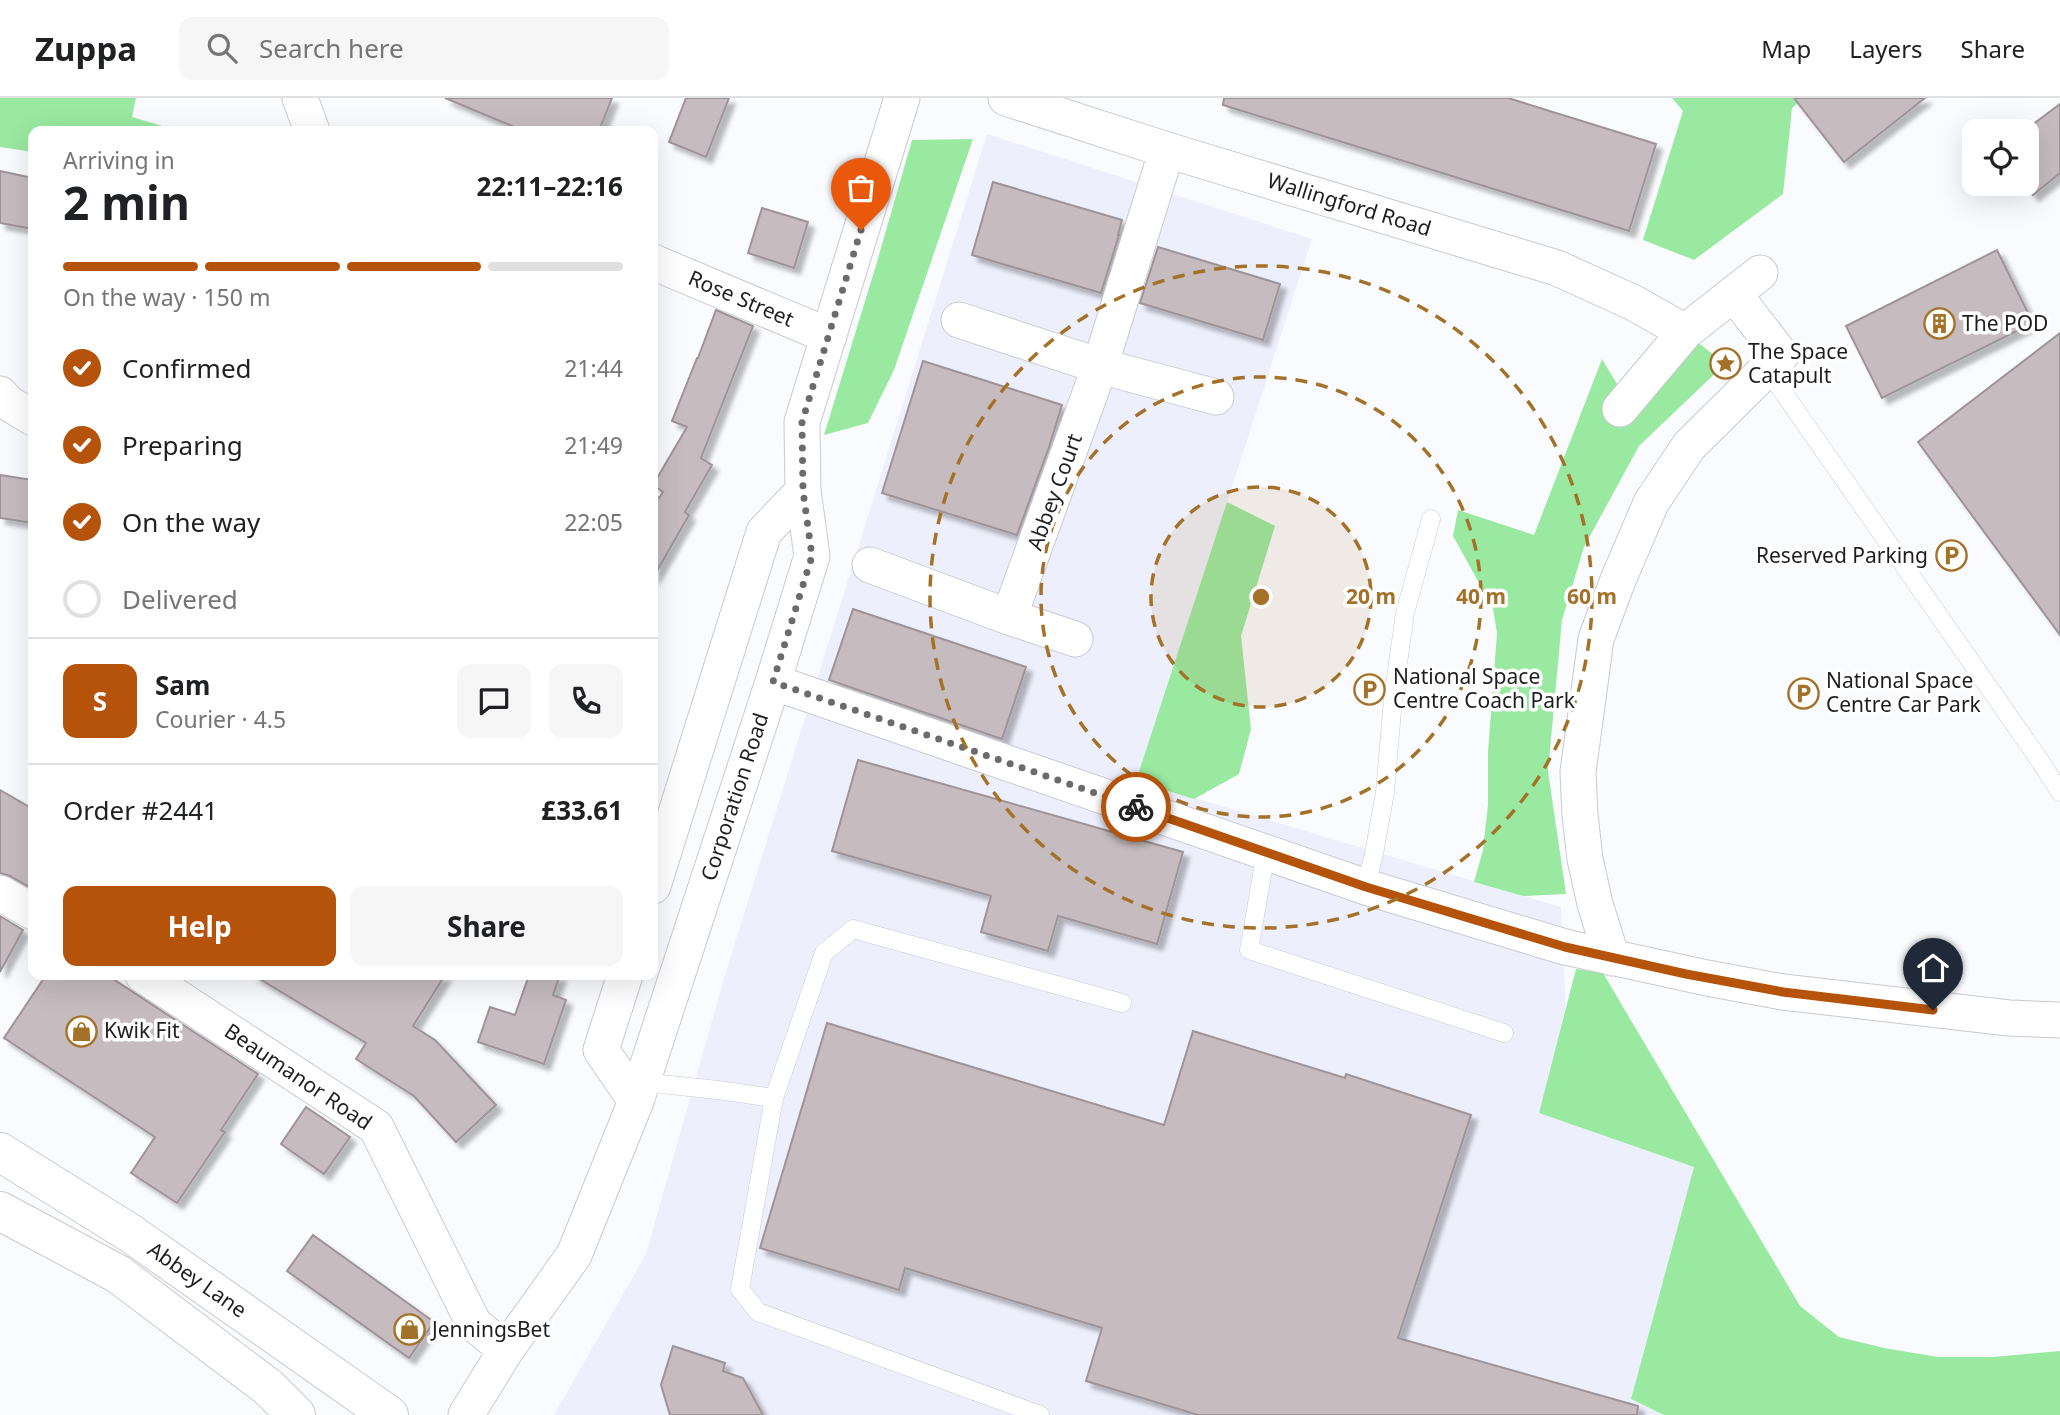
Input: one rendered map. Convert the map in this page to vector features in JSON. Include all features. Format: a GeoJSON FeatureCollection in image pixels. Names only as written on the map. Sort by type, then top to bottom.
{"type":"FeatureCollection","features":[{"type":"Feature","properties":{"kind":"main road","name":"Abbey Lane"},"geometry":{"type":"LineString","coordinates":[[0,1152],[130,1233],[388,1415]]}},
{"type":"Feature","properties":{"kind":"main road","name":"Abbey Lane"},"geometry":{"type":"LineString","coordinates":[[0,1211],[118,1274],[268,1387],[296,1415]]}},
{"type":"Feature","properties":{"kind":"street"},"geometry":{"type":"LineString","coordinates":[[300,98],[310,126]]}},
{"type":"Feature","properties":{"kind":"street","name":"Corporation Road"},"geometry":{"type":"LineString","coordinates":[[466,1415],[506,1350],[574,1255],[639,1092],[812,556],[803,491],[802,422],[902,98]]}},
{"type":"Feature","properties":{"kind":"street","name":"Wallingford Road"},"geometry":{"type":"LineString","coordinates":[[1006,98],[1557,268],[1634,303],[1685,332]]}},
{"type":"Feature","properties":{"kind":"street","name":"Abbey Court"},"geometry":{"type":"LineString","coordinates":[[1009,617],[1100,366],[1167,149]]}},
{"type":"Feature","properties":{"kind":"street","name":"Rose Street"},"geometry":{"type":"LineString","coordinates":[[658,264],[829,336]]}},
{"type":"Feature","properties":{"kind":"street"},"geometry":{"type":"LineString","coordinates":[[1612,958],[1595,905],[1585,859],[1580,815],[1578,772],[1596,639],[1651,503],[1689,446],[1781,355],[1747,284],[1685,332],[1620,409]]}},
{"type":"Feature","properties":{"kind":"street"},"geometry":{"type":"LineString","coordinates":[[959,320],[1100,366],[1216,397]]}},
{"type":"Feature","properties":{"kind":"street"},"geometry":{"type":"LineString","coordinates":[[0,394],[8,403],[28,415]]}},
{"type":"Feature","properties":{"kind":"street"},"geometry":{"type":"LineString","coordinates":[[658,870],[764,532],[803,491]]}},
{"type":"Feature","properties":{"kind":"street"},"geometry":{"type":"LineString","coordinates":[[870,565],[1075,639]]}},
{"type":"Feature","properties":{"kind":"street"},"geometry":{"type":"LineString","coordinates":[[773,682],[1366,887],[1552,944],[1783,992],[2009,1018],[2060,1020]]}},
{"type":"Feature","properties":{"kind":"street"},"geometry":{"type":"LineString","coordinates":[[0,893],[28,909]]}},
{"type":"Feature","properties":{"kind":"street","name":"Beaumanor Road"},"geometry":{"type":"LineString","coordinates":[[152,980],[376,1127],[474,1324],[506,1350]]}},
{"type":"Feature","properties":{"kind":"street"},"geometry":{"type":"LineString","coordinates":[[623,980],[601,1050],[639,1092]]}},
{"type":"Feature","properties":{"kind":"lane"},"geometry":{"type":"LineString","coordinates":[[1767,369],[2060,792]]}},
{"type":"Feature","properties":{"kind":"lane"},"geometry":{"type":"LineString","coordinates":[[1366,887],[1385,792],[1393,699],[1405,612],[1431,519]]}},
{"type":"Feature","properties":{"kind":"lane"},"geometry":{"type":"LineString","coordinates":[[1266,852],[1249,950],[1504,1033]]}},
{"type":"Feature","properties":{"kind":"lane"},"geometry":{"type":"LineString","coordinates":[[1040,1415],[758,1312],[740,1289],[774,1098],[824,953],[853,929],[1122,1003]]}},
{"type":"Feature","properties":{"kind":"lane"},"geometry":{"type":"LineString","coordinates":[[639,1092],[718,1090],[774,1098]]}},
{"type":"Feature","properties":{"kind":"shaded area"},"geometry":{"type":"Polygon","coordinates":[[[987,134],[1312,239],[1137,781],[1561,907],[1566,1014],[1539,1113],[1694,1167],[1631,1399],[1664,1415],[554,1415],[646,1254],[724,978],[987,134]]]}},
{"type":"Feature","properties":{"kind":"green space"},"geometry":{"type":"Polygon","coordinates":[[[0,98],[136,98],[132,117],[162,126],[28,126],[28,151],[0,147],[0,98]]]}},
{"type":"Feature","properties":{"kind":"green space"},"geometry":{"type":"Polygon","coordinates":[[[1672,98],[1804,98],[1792,108],[1783,194],[1694,260],[1643,240],[1683,111],[1672,98]]]}},
{"type":"Feature","properties":{"kind":"green space"},"geometry":{"type":"Polygon","coordinates":[[[973,139],[894,370],[868,423],[824,435],[912,140],[973,139]]]}},
{"type":"Feature","properties":{"kind":"green space"},"geometry":{"type":"Polygon","coordinates":[[[1685,332],[1725,364],[1639,446],[1584,547],[1562,620],[1548,771],[1566,894],[1523,896],[1474,882],[1483,850],[1488,805],[1488,752],[1497,633],[1493,608],[1453,536],[1458,510],[1534,535],[1602,359],[1637,417],[1685,332]]]}},
{"type":"Feature","properties":{"kind":"green space"},"geometry":{"type":"Polygon","coordinates":[[[1227,502],[1275,526],[1241,636],[1251,729],[1239,774],[1194,799],[1136,781],[1227,502]]]}},
{"type":"Feature","properties":{"kind":"green space"},"geometry":{"type":"Polygon","coordinates":[[[1576,969],[1603,973],[1800,1306],[1839,1337],[1884,1348],[1938,1357],[1993,1357],[2060,1351],[2060,1415],[1664,1415],[1631,1399],[1694,1167],[1539,1113],[1576,969]]]}},
{"type":"Feature","properties":{"kind":"building"},"geometry":{"type":"Polygon","coordinates":[[[445,98],[612,98],[601,126],[512,126],[445,98]]]}},
{"type":"Feature","properties":{"kind":"building"},"geometry":{"type":"Polygon","coordinates":[[[686,98],[729,98],[706,157],[669,142],[686,98]]]}},
{"type":"Feature","properties":{"kind":"building"},"geometry":{"type":"Polygon","coordinates":[[[1224,98],[1508,98],[1656,144],[1629,231],[1223,105],[1224,98]]]}},
{"type":"Feature","properties":{"kind":"building"},"geometry":{"type":"Polygon","coordinates":[[[1794,98],[1925,98],[1844,162],[1794,98]]]}},
{"type":"Feature","properties":{"kind":"building"},"geometry":{"type":"Polygon","coordinates":[[[2060,104],[2060,173],[2039,190],[2039,120],[2060,104]]]}},
{"type":"Feature","properties":{"kind":"building"},"geometry":{"type":"Polygon","coordinates":[[[0,171],[28,177],[28,228],[0,223],[0,171]]]}},
{"type":"Feature","properties":{"kind":"building"},"geometry":{"type":"Polygon","coordinates":[[[993,182],[1122,220],[1101,293],[972,255],[993,182]]]}},
{"type":"Feature","properties":{"kind":"building"},"geometry":{"type":"Polygon","coordinates":[[[762,208],[808,222],[794,268],[748,253],[762,208]]]}},
{"type":"Feature","properties":{"kind":"building"},"geometry":{"type":"Polygon","coordinates":[[[1158,247],[1280,284],[1263,340],[1140,303],[1158,247]]]}},
{"type":"Feature","properties":{"kind":"building","name":"The POD"},"geometry":{"type":"Polygon","coordinates":[[[1997,250],[2033,323],[1882,398],[1846,326],[1997,250]]]}},
{"type":"Feature","properties":{"kind":"building"},"geometry":{"type":"Polygon","coordinates":[[[716,310],[753,326],[701,458],[712,465],[685,512],[689,515],[658,569],[658,497],[663,492],[658,488],[658,476],[687,427],[672,421],[716,310]]]}},
{"type":"Feature","properties":{"kind":"building"},"geometry":{"type":"Polygon","coordinates":[[[2060,333],[2060,635],[1918,442],[2060,333]]]}},
{"type":"Feature","properties":{"kind":"building"},"geometry":{"type":"Polygon","coordinates":[[[923,361],[1062,405],[1017,535],[882,493],[923,361]]]}},
{"type":"Feature","properties":{"kind":"building"},"geometry":{"type":"Polygon","coordinates":[[[0,475],[28,479],[28,522],[0,518],[0,475]]]}},
{"type":"Feature","properties":{"kind":"building"},"geometry":{"type":"Polygon","coordinates":[[[853,609],[1026,667],[1002,739],[829,680],[853,609]]]}},
{"type":"Feature","properties":{"kind":"building"},"geometry":{"type":"Polygon","coordinates":[[[858,760],[1183,852],[1157,944],[1058,916],[1048,951],[981,932],[991,896],[832,851],[858,760]]]}},
{"type":"Feature","properties":{"kind":"building"},"geometry":{"type":"Polygon","coordinates":[[[0,790],[28,806],[28,886],[0,873],[0,790]]]}},
{"type":"Feature","properties":{"kind":"building"},"geometry":{"type":"Polygon","coordinates":[[[0,916],[23,930],[0,972],[0,916]]]}},
{"type":"Feature","properties":{"kind":"building"},"geometry":{"type":"Polygon","coordinates":[[[43,980],[115,980],[258,1074],[221,1130],[225,1132],[177,1203],[131,1173],[155,1137],[4,1038],[43,980]]]}},
{"type":"Feature","properties":{"kind":"building"},"geometry":{"type":"Polygon","coordinates":[[[261,980],[442,980],[413,1026],[435,1040],[496,1105],[456,1142],[414,1096],[356,1059],[366,1043],[261,980]]]}},
{"type":"Feature","properties":{"kind":"building"},"geometry":{"type":"Polygon","coordinates":[[[527,980],[558,980],[553,995],[566,1000],[544,1064],[478,1042],[490,1007],[515,1015],[527,980]]]}},
{"type":"Feature","properties":{"kind":"building"},"geometry":{"type":"Polygon","coordinates":[[[827,1023],[1164,1125],[1193,1031],[1345,1078],[1346,1074],[1471,1115],[1398,1338],[1638,1406],[1637,1415],[1198,1415],[1086,1381],[1102,1328],[905,1268],[899,1290],[760,1248],[827,1023]]]}},
{"type":"Feature","properties":{"kind":"building"},"geometry":{"type":"Polygon","coordinates":[[[306,1107],[350,1137],[324,1174],[281,1144],[306,1107]]]}},
{"type":"Feature","properties":{"kind":"building"},"geometry":{"type":"Polygon","coordinates":[[[313,1235],[434,1322],[409,1358],[287,1271],[313,1235]]]}},
{"type":"Feature","properties":{"kind":"building"},"geometry":{"type":"Polygon","coordinates":[[[673,1346],[725,1363],[723,1371],[743,1378],[763,1415],[670,1415],[661,1385],[673,1346]]]}},
{"type":"Feature","properties":{"kind":"way so far"},"geometry":{"type":"LineString","coordinates":[[861,230],[802,422],[803,491],[812,556],[773,682],[1136,807]]}},
{"type":"Feature","properties":{"kind":"place","name":"The POD"},"geometry":{"type":"Point","coordinates":[1939,324]}},
{"type":"Feature","properties":{"kind":"place","name":"The Space Catapult"},"geometry":{"type":"Point","coordinates":[1725,364]}},
{"type":"Feature","properties":{"kind":"place","name":"Reserved Parking"},"geometry":{"type":"Point","coordinates":[1951,556]}},
{"type":"Feature","properties":{"kind":"place","name":"National Space Centre Coach Park"},"geometry":{"type":"Point","coordinates":[1370,689]}},
{"type":"Feature","properties":{"kind":"place","name":"National Space Centre Car Park"},"geometry":{"type":"Point","coordinates":[1803,693]}},
{"type":"Feature","properties":{"kind":"place","name":"Kwik Fit"},"geometry":{"type":"Point","coordinates":[81,1031]}},
{"type":"Feature","properties":{"kind":"place","name":"JenningsBet"},"geometry":{"type":"Point","coordinates":[409,1330]}},
{"type":"Feature","properties":{"kind":"route"},"geometry":{"type":"LineString","coordinates":[[1136,807],[1366,887],[1565,947],[1783,992],[1933,1010]]}}]}
